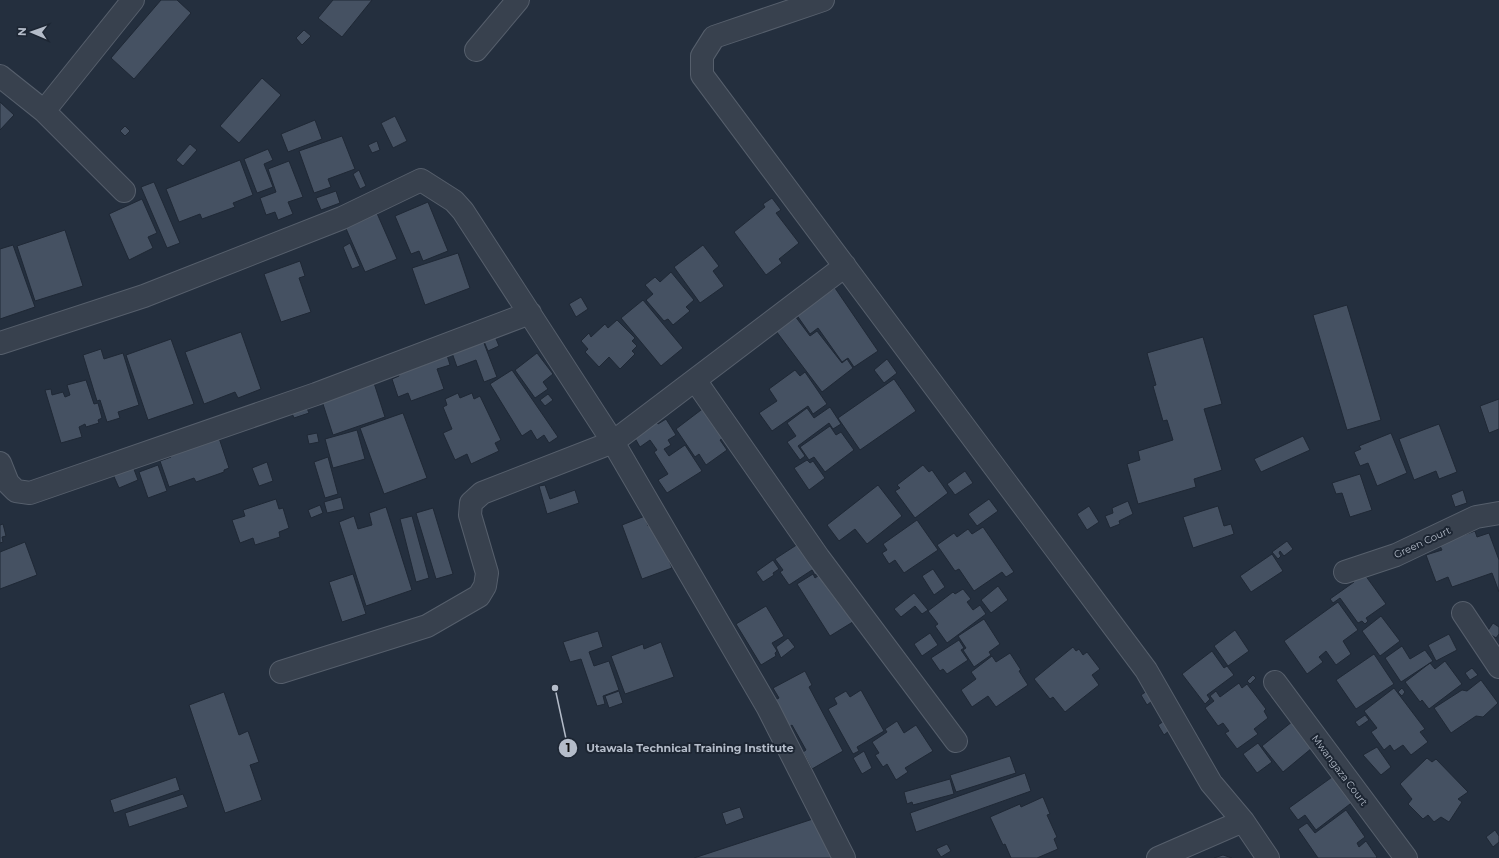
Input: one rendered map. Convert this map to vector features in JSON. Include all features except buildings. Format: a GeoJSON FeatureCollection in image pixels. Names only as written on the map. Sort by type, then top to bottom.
{"type":"FeatureCollection","features":[{"type":"Feature","properties":{"kind":"street"},"geometry":{"type":"LineString","coordinates":[[44,110],[133,0]]}},
{"type":"Feature","properties":{"kind":"street"},"geometry":{"type":"LineString","coordinates":[[476,50],[518,0]]}},
{"type":"Feature","properties":{"kind":"street"},"geometry":{"type":"LineString","coordinates":[[823,0],[714,37],[702,56],[702,75],[1146,670],[1211,782],[1243,821],[1268,858]]}},
{"type":"Feature","properties":{"kind":"street"},"geometry":{"type":"LineString","coordinates":[[0,76],[44,110],[124,191]]}},
{"type":"Feature","properties":{"kind":"street"},"geometry":{"type":"LineString","coordinates":[[0,343],[144,296],[342,218],[421,180],[454,201],[463,211],[613,442],[768,708],[844,858]]}},
{"type":"Feature","properties":{"kind":"street"},"geometry":{"type":"LineString","coordinates":[[281,672],[427,626],[479,596],[485,586],[487,573],[470,515],[471,503],[482,493],[613,442],[845,266]]}},
{"type":"Feature","properties":{"kind":"street"},"geometry":{"type":"LineString","coordinates":[[0,463],[8,483],[8,493],[30,493],[301,400],[530,313]]}},
{"type":"Feature","properties":{"kind":"street"},"geometry":{"type":"LineString","coordinates":[[695,380],[819,558],[956,741]]}},
{"type":"Feature","properties":{"kind":"street","name":"Green Court"},"geometry":{"type":"LineString","coordinates":[[1345,572],[1396,555],[1476,517],[1499,513]]}},
{"type":"Feature","properties":{"kind":"street"},"geometry":{"type":"LineString","coordinates":[[1463,613],[1499,667]]}},
{"type":"Feature","properties":{"kind":"street","name":"Mwangaza Court"},"geometry":{"type":"LineString","coordinates":[[1275,682],[1406,858]]}},
{"type":"Feature","properties":{"kind":"street"},"geometry":{"type":"LineString","coordinates":[[1158,858],[1243,821]]}},
{"type":"Feature","properties":{"kind":"place","name":"Utawala Technical Training Institute"},"geometry":{"type":"Point","coordinates":[555,688]}}]}
